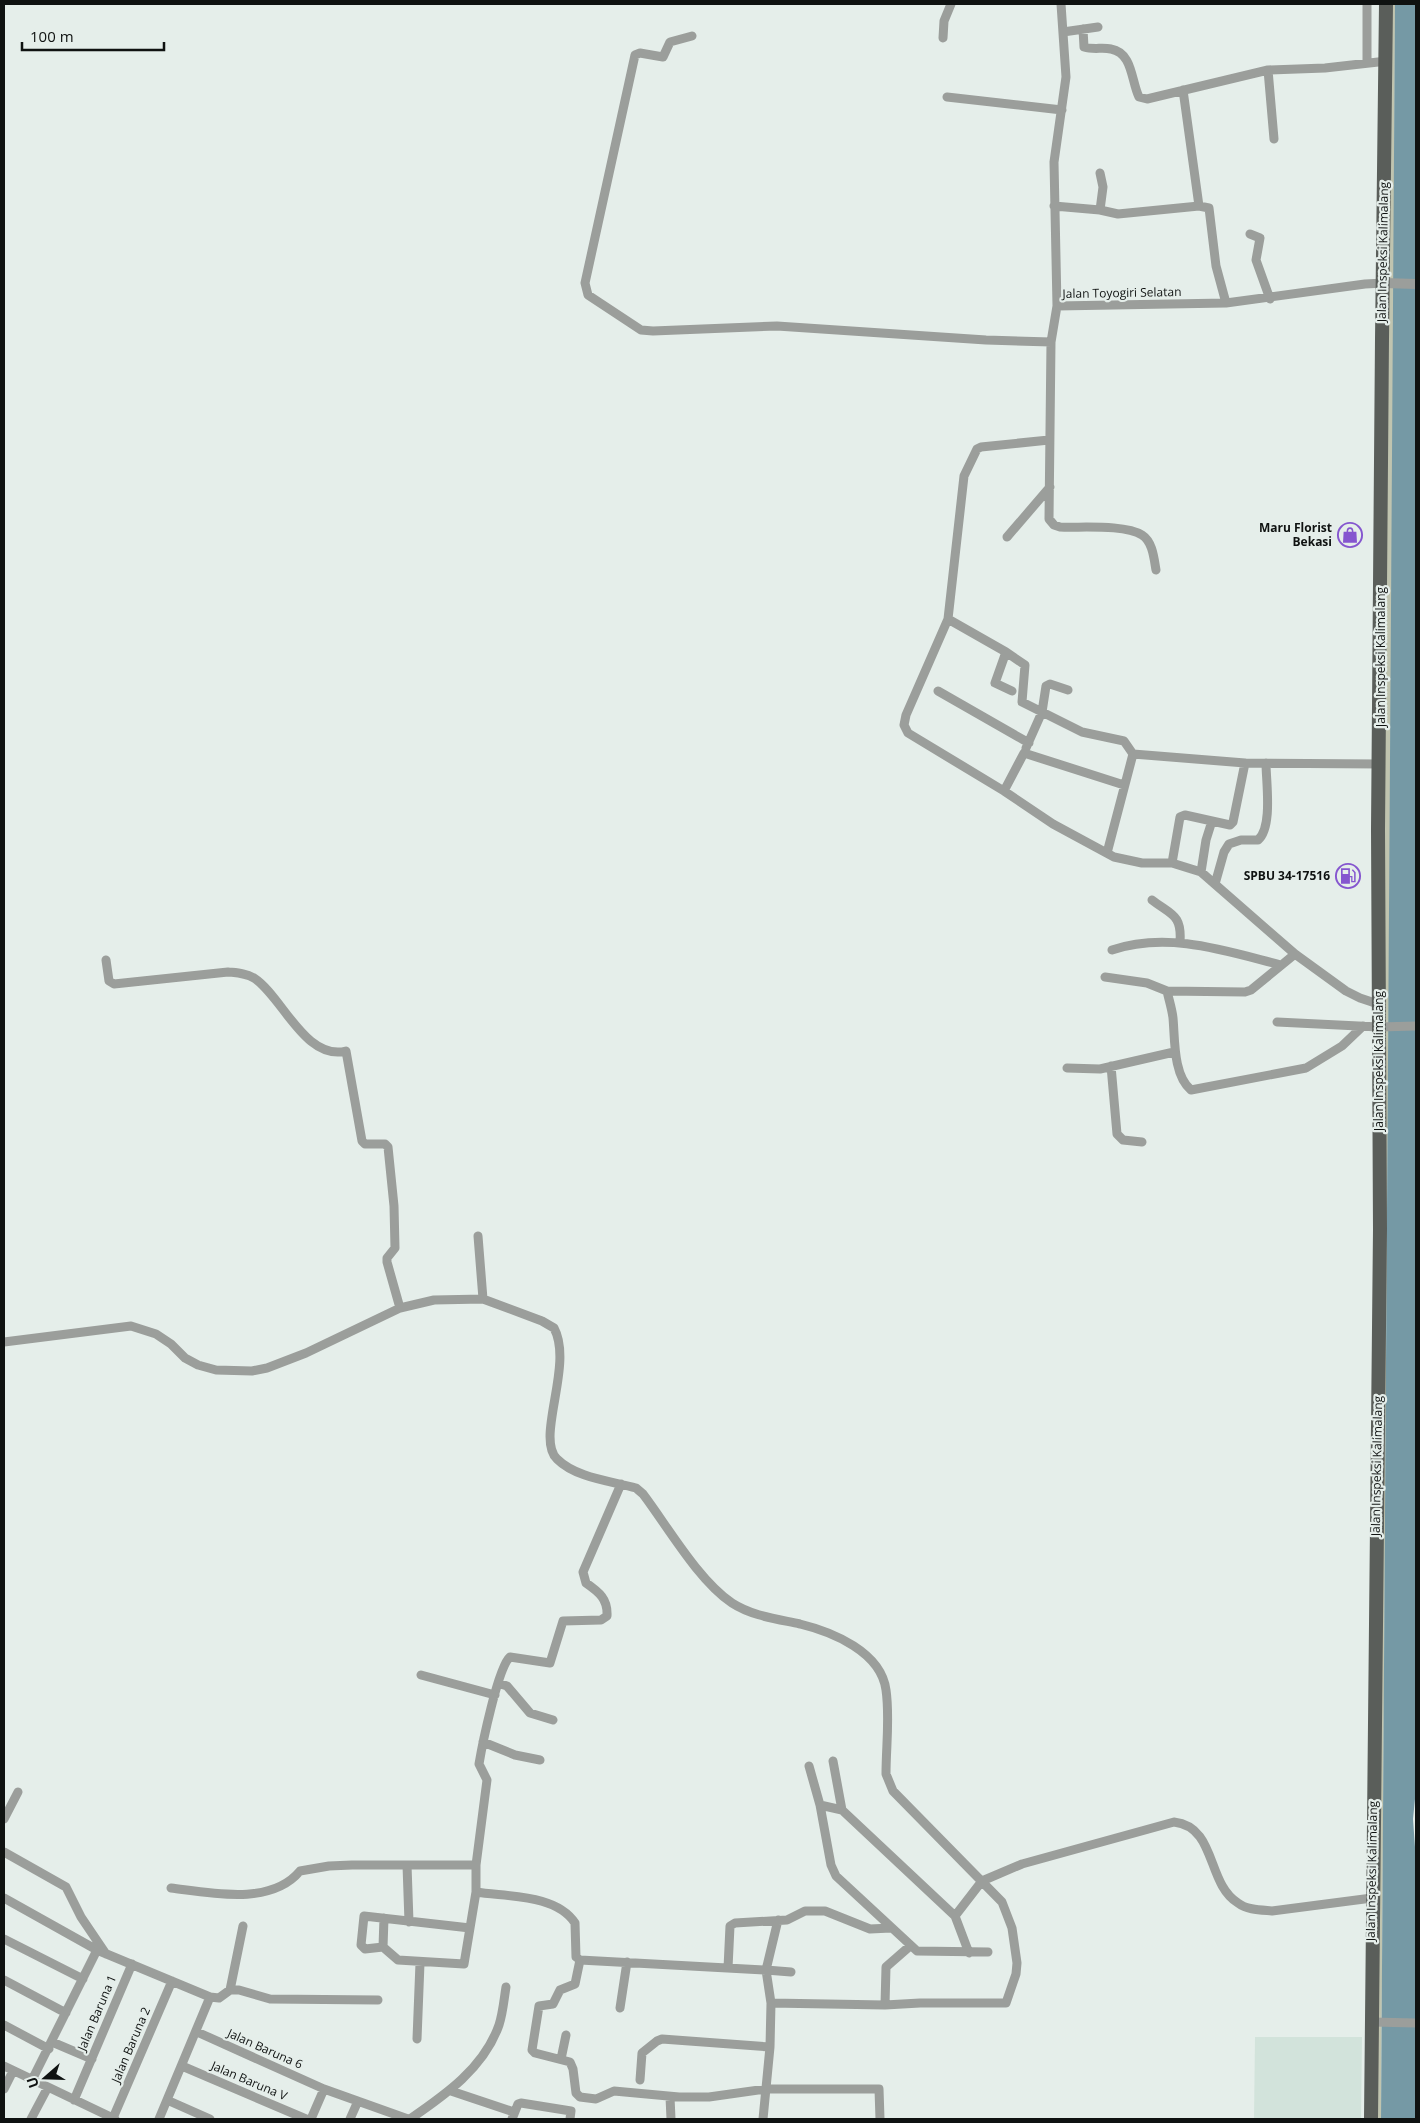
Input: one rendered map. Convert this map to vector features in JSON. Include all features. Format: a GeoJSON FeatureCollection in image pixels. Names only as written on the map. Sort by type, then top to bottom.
{"type":"FeatureCollection","features":[{"type":"Feature","properties":{"kind":"main road","name":"Jalan Inspeksi Kalimalang"},"geometry":{"type":"LineString","coordinates":[[1371,2119],[1374,2022],[1372,1898],[1382,1027],[1378,1004],[1386,283],[1386,4]]}},
{"type":"Feature","properties":{"kind":"street"},"geometry":{"type":"LineString","coordinates":[[943,38],[944,21],[951,4]]}},
{"type":"Feature","properties":{"kind":"street"},"geometry":{"type":"LineString","coordinates":[[1057,306],[1054,162],[1066,77],[1061,4]]}},
{"type":"Feature","properties":{"kind":"street"},"geometry":{"type":"LineString","coordinates":[[1367,4],[1367,62]]}},
{"type":"Feature","properties":{"kind":"street"},"geometry":{"type":"LineString","coordinates":[[1063,32],[1098,27]]}},
{"type":"Feature","properties":{"kind":"street"},"geometry":{"type":"LineString","coordinates":[[1083,29],[1084,47],[1094,50],[1109,48],[1123,55],[1130,65],[1134,88],[1139,97],[1146,99],[1268,70],[1325,68],[1387,61]]}},
{"type":"Feature","properties":{"kind":"street"},"geometry":{"type":"LineString","coordinates":[[692,36],[670,42],[663,57],[640,54],[635,56],[585,283],[588,295],[641,330],[777,326],[986,340],[1051,342]]}},
{"type":"Feature","properties":{"kind":"street"},"geometry":{"type":"LineString","coordinates":[[1268,70],[1274,138]]}},
{"type":"Feature","properties":{"kind":"street"},"geometry":{"type":"LineString","coordinates":[[1183,90],[1199,206]]}},
{"type":"Feature","properties":{"kind":"street"},"geometry":{"type":"LineString","coordinates":[[947,97],[1062,110]]}},
{"type":"Feature","properties":{"kind":"street"},"geometry":{"type":"LineString","coordinates":[[1100,173],[1103,187],[1100,210]]}},
{"type":"Feature","properties":{"kind":"street"},"geometry":{"type":"LineString","coordinates":[[1054,206],[1100,210],[1118,214],[1207,206],[1210,209],[1216,266],[1226,303]]}},
{"type":"Feature","properties":{"kind":"street"},"geometry":{"type":"LineString","coordinates":[[1250,234],[1260,238],[1256,260],[1270,299]]}},
{"type":"Feature","properties":{"kind":"street","name":"Jalan Toyogiri Selatan"},"geometry":{"type":"LineString","coordinates":[[1156,570],[1153,550],[1142,535],[1126,529],[1060,527],[1054,525],[1049,519],[1051,342],[1057,306],[1226,303],[1270,299],[1366,284],[1416,284]]}},
{"type":"Feature","properties":{"kind":"street"},"geometry":{"type":"LineString","coordinates":[[1049,440],[977,449],[964,476],[948,619],[906,715],[904,725],[908,733],[1004,791],[1053,824],[1114,857],[1142,863],[1172,863],[1201,872],[1295,954],[1346,991],[1378,1004]]}},
{"type":"Feature","properties":{"kind":"street"},"geometry":{"type":"LineString","coordinates":[[1008,537],[1050,487]]}},
{"type":"Feature","properties":{"kind":"street"},"geometry":{"type":"LineString","coordinates":[[948,619],[1025,665],[1021,701],[1082,732],[1124,741],[1133,754]]}},
{"type":"Feature","properties":{"kind":"street"},"geometry":{"type":"LineString","coordinates":[[1006,652],[995,683],[1012,691]]}},
{"type":"Feature","properties":{"kind":"street"},"geometry":{"type":"LineString","coordinates":[[1004,791],[1029,743],[1042,712],[1046,686],[1050,684],[1068,690]]}},
{"type":"Feature","properties":{"kind":"street"},"geometry":{"type":"LineString","coordinates":[[938,691],[1029,743]]}},
{"type":"Feature","properties":{"kind":"street"},"geometry":{"type":"LineString","coordinates":[[1024,753],[1124,785]]}},
{"type":"Feature","properties":{"kind":"street"},"geometry":{"type":"LineString","coordinates":[[1133,754],[1245,763],[1380,764]]}},
{"type":"Feature","properties":{"kind":"street"},"geometry":{"type":"LineString","coordinates":[[1107,853],[1133,754]]}},
{"type":"Feature","properties":{"kind":"street"},"geometry":{"type":"LineString","coordinates":[[1172,863],[1180,817],[1185,815],[1230,825],[1233,822],[1245,763]]}},
{"type":"Feature","properties":{"kind":"street"},"geometry":{"type":"LineString","coordinates":[[1215,884],[1224,852],[1229,844],[1242,840],[1258,840],[1264,833],[1267,822],[1266,763]]}},
{"type":"Feature","properties":{"kind":"street"},"geometry":{"type":"LineString","coordinates":[[1201,872],[1212,821]]}},
{"type":"Feature","properties":{"kind":"street"},"geometry":{"type":"LineString","coordinates":[[1152,900],[1179,920],[1181,928],[1180,942]]}},
{"type":"Feature","properties":{"kind":"street"},"geometry":{"type":"LineString","coordinates":[[1112,950],[1142,942],[1180,942],[1281,965]]}},
{"type":"Feature","properties":{"kind":"street"},"geometry":{"type":"LineString","coordinates":[[1105,977],[1147,983],[1167,991],[1245,992],[1251,990],[1295,954]]}},
{"type":"Feature","properties":{"kind":"street"},"geometry":{"type":"LineString","coordinates":[[106,960],[109,981],[114,984],[228,972],[244,973],[255,979],[294,1024],[320,1047],[332,1052],[346,1051],[362,1141],[365,1144],[385,1144],[388,1147],[396,1248],[387,1258],[387,1262],[400,1308]]}},
{"type":"Feature","properties":{"kind":"street"},"geometry":{"type":"LineString","coordinates":[[1167,991],[1173,1019],[1174,1052],[1186,1086],[1195,1090],[1306,1068],[1342,1046],[1364,1026]]}},
{"type":"Feature","properties":{"kind":"street"},"geometry":{"type":"LineString","coordinates":[[1277,1022],[1382,1027],[1416,1026]]}},
{"type":"Feature","properties":{"kind":"street"},"geometry":{"type":"LineString","coordinates":[[1067,1068],[1100,1069],[1174,1052]]}},
{"type":"Feature","properties":{"kind":"street"},"geometry":{"type":"LineString","coordinates":[[1111,1066],[1117,1134],[1123,1140],[1142,1142]]}},
{"type":"Feature","properties":{"kind":"street"},"geometry":{"type":"LineString","coordinates":[[478,1236],[483,1299]]}},
{"type":"Feature","properties":{"kind":"street"},"geometry":{"type":"LineString","coordinates":[[4,1342],[131,1326],[156,1334],[171,1344],[185,1358],[198,1365],[216,1370],[252,1371],[266,1368],[297,1356],[400,1308],[434,1300],[483,1299],[535,1318],[554,1328],[560,1344],[561,1359],[551,1422],[552,1450],[557,1459],[581,1473],[636,1488],[643,1494],[711,1585],[746,1612],[815,1627],[840,1638],[869,1658],[881,1675],[886,1690],[888,1783],[893,1791],[1002,1902],[1010,1921],[1016,1945],[1016,1974],[1006,2003],[920,2002],[885,2006],[771,2003]]}},
{"type":"Feature","properties":{"kind":"street"},"geometry":{"type":"LineString","coordinates":[[470,1928],[363,1917],[361,1945],[365,1949],[383,1947],[398,1960],[420,1963],[464,1964],[470,1928],[476,1892],[476,1865],[487,1780],[479,1764],[494,1695],[506,1660],[510,1657],[550,1663],[563,1621],[601,1620],[607,1616],[606,1602],[601,1594],[586,1583],[583,1572],[621,1484]]}},
{"type":"Feature","properties":{"kind":"street"},"geometry":{"type":"LineString","coordinates":[[421,1675],[494,1695]]}},
{"type":"Feature","properties":{"kind":"street"},"geometry":{"type":"LineString","coordinates":[[498,1683],[507,1686],[530,1713],[553,1720]]}},
{"type":"Feature","properties":{"kind":"street"},"geometry":{"type":"LineString","coordinates":[[483,1742],[515,1755],[540,1760]]}},
{"type":"Feature","properties":{"kind":"street"},"geometry":{"type":"LineString","coordinates":[[833,1761],[842,1810]]}},
{"type":"Feature","properties":{"kind":"street"},"geometry":{"type":"LineString","coordinates":[[810,1766],[820,1805],[833,1872],[910,1946],[923,1953],[988,1952]]}},
{"type":"Feature","properties":{"kind":"street"},"geometry":{"type":"LineString","coordinates":[[4,1819],[18,1792]]}},
{"type":"Feature","properties":{"kind":"street"},"geometry":{"type":"LineString","coordinates":[[820,1805],[842,1810],[955,1916],[968,1953]]}},
{"type":"Feature","properties":{"kind":"street"},"geometry":{"type":"LineString","coordinates":[[955,1916],[982,1881],[1022,1864],[1174,1822],[1188,1825],[1198,1832],[1209,1852],[1225,1892],[1238,1904],[1257,1910],[1272,1911],[1372,1898]]}},
{"type":"Feature","properties":{"kind":"street"},"geometry":{"type":"LineString","coordinates":[[4,1852],[66,1887],[81,1917],[106,1954]]}},
{"type":"Feature","properties":{"kind":"street"},"geometry":{"type":"LineString","coordinates":[[407,1865],[409,1922]]}},
{"type":"Feature","properties":{"kind":"street"},"geometry":{"type":"LineString","coordinates":[[171,1888],[206,1893],[266,1893],[292,1880],[300,1871],[329,1866],[476,1865]]}},
{"type":"Feature","properties":{"kind":"street"},"geometry":{"type":"LineString","coordinates":[[476,1892],[538,1901],[559,1908],[575,1923],[576,1957],[580,1960],[792,1972]]}},
{"type":"Feature","properties":{"kind":"street"},"geometry":{"type":"LineString","coordinates":[[4,1898],[97,1950],[210,1997],[220,1997],[230,1990],[239,1990],[270,1998],[378,2000]]}},
{"type":"Feature","properties":{"kind":"street"},"geometry":{"type":"LineString","coordinates":[[728,1968],[730,1926],[735,1923],[787,1920],[805,1911],[825,1911],[870,1929],[891,1928]]}},
{"type":"Feature","properties":{"kind":"street"},"geometry":{"type":"LineString","coordinates":[[383,1947],[384,1918]]}},
{"type":"Feature","properties":{"kind":"street"},"geometry":{"type":"LineString","coordinates":[[763,2119],[770,2047],[771,2003],[766,1970],[778,1920]]}},
{"type":"Feature","properties":{"kind":"street"},"geometry":{"type":"LineString","coordinates":[[230,1990],[243,1926]]}},
{"type":"Feature","properties":{"kind":"street"},"geometry":{"type":"LineString","coordinates":[[4,1939],[83,1979]]}},
{"type":"Feature","properties":{"kind":"street"},"geometry":{"type":"LineString","coordinates":[[885,2006],[886,1967],[910,1946]]}},
{"type":"Feature","properties":{"kind":"street"},"geometry":{"type":"LineString","coordinates":[[32,2080],[97,1950]]}},
{"type":"Feature","properties":{"kind":"street"},"geometry":{"type":"LineString","coordinates":[[580,1960],[575,1984],[560,1990],[553,2004],[540,2006],[532,2050],[570,2062],[576,2093],[580,2097],[596,2099],[614,2091],[670,2096],[709,2096],[766,2089],[879,2090],[880,2119]]}},
{"type":"Feature","properties":{"kind":"street"},"geometry":{"type":"LineString","coordinates":[[620,2008],[626,1962]]}},
{"type":"Feature","properties":{"kind":"street"},"geometry":{"type":"LineString","coordinates":[[416,2039],[420,1963]]}},
{"type":"Feature","properties":{"kind":"street","name":"Jalan Baruna 1"},"geometry":{"type":"LineString","coordinates":[[74,2100],[132,1964]]}},
{"type":"Feature","properties":{"kind":"street"},"geometry":{"type":"LineString","coordinates":[[4,1980],[66,2012]]}},
{"type":"Feature","properties":{"kind":"street","name":"Jalan Baruna 2"},"geometry":{"type":"LineString","coordinates":[[114,2119],[172,1981]]}},
{"type":"Feature","properties":{"kind":"street"},"geometry":{"type":"LineString","coordinates":[[409,2119],[451,2091],[470,2071],[491,2042],[499,2024],[506,1986]]}},
{"type":"Feature","properties":{"kind":"street"},"geometry":{"type":"LineString","coordinates":[[159,2119],[197,2032],[210,1997]]}},
{"type":"Feature","properties":{"kind":"street"},"geometry":{"type":"LineString","coordinates":[[1374,2022],[1416,2023]]}},
{"type":"Feature","properties":{"kind":"street"},"geometry":{"type":"LineString","coordinates":[[4,2025],[50,2045],[92,2059]]}},
{"type":"Feature","properties":{"kind":"street","name":"Jalan Baruna 6"},"geometry":{"type":"LineString","coordinates":[[197,2032],[324,2089],[396,2117],[409,2119]]}},
{"type":"Feature","properties":{"kind":"street"},"geometry":{"type":"LineString","coordinates":[[560,2059],[566,2034]]}},
{"type":"Feature","properties":{"kind":"street"},"geometry":{"type":"LineString","coordinates":[[640,2080],[642,2053],[657,2041],[770,2047]]}},
{"type":"Feature","properties":{"kind":"street"},"geometry":{"type":"LineString","coordinates":[[4,2066],[114,2119]]}},
{"type":"Feature","properties":{"kind":"street","name":"Jalan Baruna V"},"geometry":{"type":"LineString","coordinates":[[182,2066],[306,2119]]}},
{"type":"Feature","properties":{"kind":"street"},"geometry":{"type":"LineString","coordinates":[[4,2089],[14,2071]]}},
{"type":"Feature","properties":{"kind":"street"},"geometry":{"type":"LineString","coordinates":[[31,2119],[48,2087]]}},
{"type":"Feature","properties":{"kind":"street"},"geometry":{"type":"LineString","coordinates":[[311,2119],[324,2089]]}},
{"type":"Feature","properties":{"kind":"street"},"geometry":{"type":"LineString","coordinates":[[451,2091],[513,2116],[518,2104],[522,2104],[571,2111],[570,2119]]}},
{"type":"Feature","properties":{"kind":"street"},"geometry":{"type":"LineString","coordinates":[[670,2096],[671,2119]]}},
{"type":"Feature","properties":{"kind":"street"},"geometry":{"type":"LineString","coordinates":[[167,2100],[210,2119]]}},
{"type":"Feature","properties":{"kind":"street"},"geometry":{"type":"LineString","coordinates":[[350,2119],[358,2101]]}},
{"type":"Feature","properties":{"kind":"shaded area"},"geometry":{"type":"Polygon","coordinates":[[[1255,2037],[1362,2037],[1361,2119],[1254,2119],[1255,2037]]]}},
{"type":"Feature","properties":{"kind":"green space"},"geometry":{"type":"Polygon","coordinates":[[[1386,4],[1395,4],[1381,2119],[1371,2119],[1389,280],[1386,4]]]}},
{"type":"Feature","properties":{"kind":"water"},"geometry":{"type":"Polygon","coordinates":[[[1395,4],[1416,4],[1416,1789],[1413,1819],[1416,1861],[1416,2119],[1381,2119],[1395,4]]]}},
{"type":"Feature","properties":{"kind":"place","name":"Maru Florist Bekasi"},"geometry":{"type":"Point","coordinates":[1350,535]}},
{"type":"Feature","properties":{"kind":"place","name":"SPBU 34-17516"},"geometry":{"type":"Point","coordinates":[1348,876]}}]}
